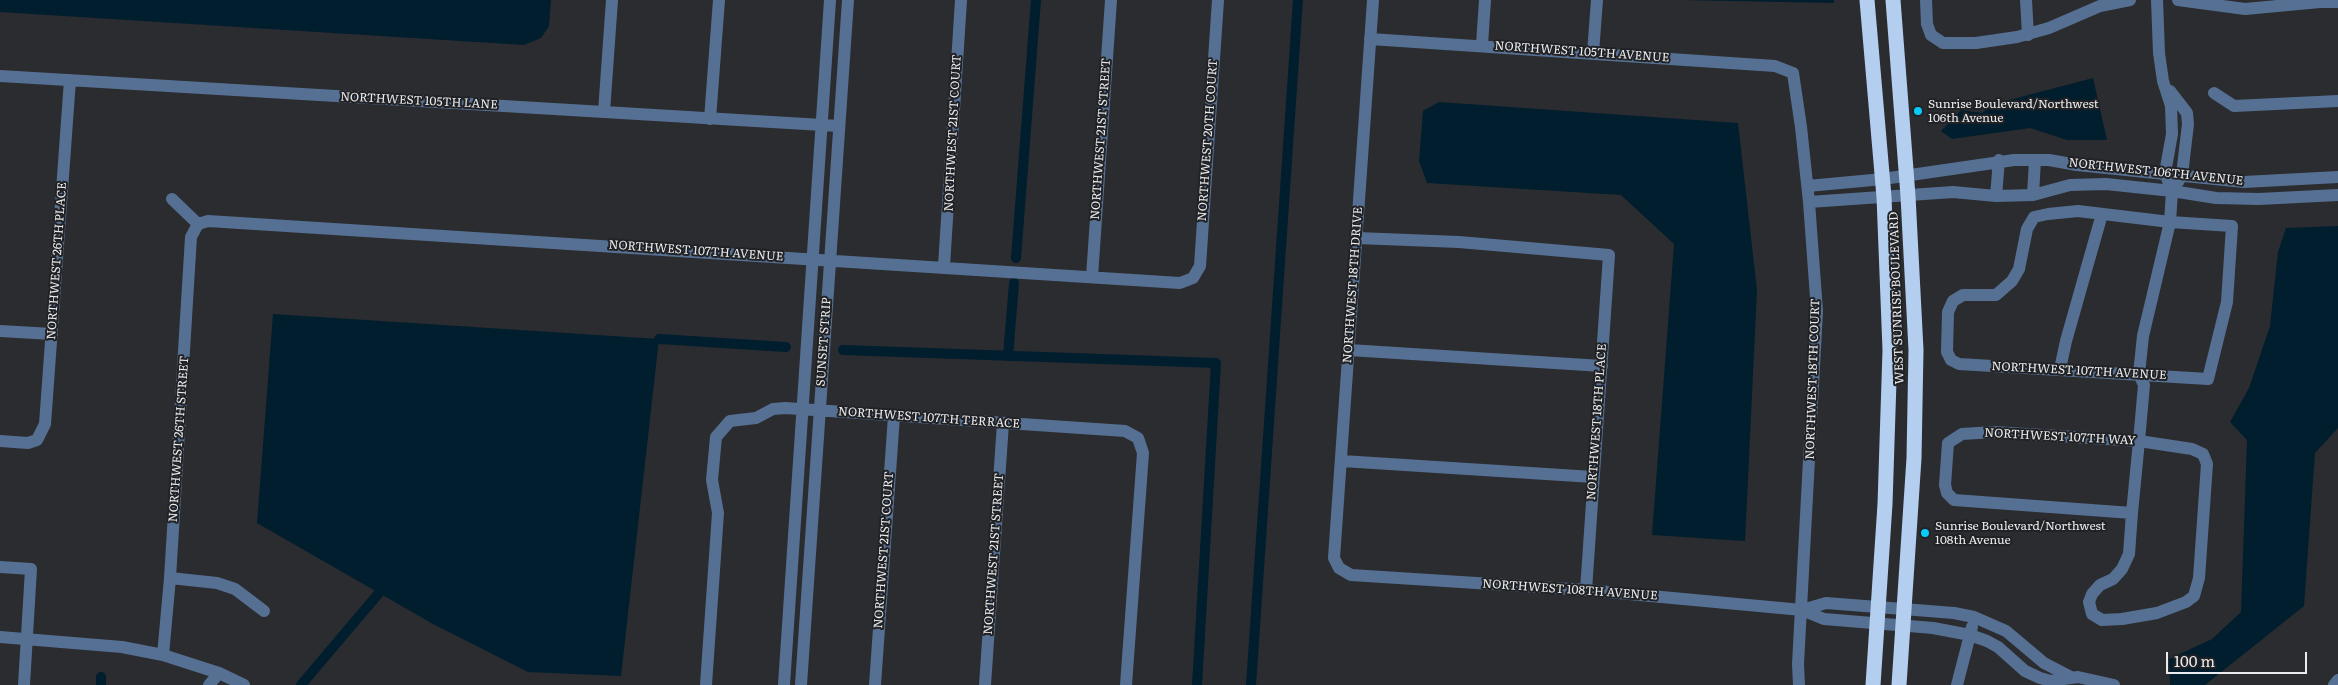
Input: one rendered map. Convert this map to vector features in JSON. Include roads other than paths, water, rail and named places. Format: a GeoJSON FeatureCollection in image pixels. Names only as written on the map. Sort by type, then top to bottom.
{"type":"FeatureCollection","features":[{"type":"Feature","properties":{"kind":"highway","name":"WEST SUNRISE BOULEVARD"},"geometry":{"type":"LineString","coordinates":[[1867,0],[1883,179],[1890,350],[1885,504],[1873,685]]}},
{"type":"Feature","properties":{"kind":"highway","name":"WEST SUNRISE BOULEVARD"},"geometry":{"type":"LineString","coordinates":[[1893,0],[1907,176],[1916,350],[1914,458],[1899,685]]}},
{"type":"Feature","properties":{"kind":"street"},"geometry":{"type":"LineString","coordinates":[[604,112],[612,0]]}},
{"type":"Feature","properties":{"kind":"street"},"geometry":{"type":"LineString","coordinates":[[710,119],[719,0]]}},
{"type":"Feature","properties":{"kind":"street","name":"SUNSET STRIP"},"geometry":{"type":"LineString","coordinates":[[784,685],[830,0]]}},
{"type":"Feature","properties":{"kind":"street","name":"SUNSET STRIP"},"geometry":{"type":"LineString","coordinates":[[801,685],[848,0]]}},
{"type":"Feature","properties":{"kind":"street","name":"NORTHWEST 21ST COURT"},"geometry":{"type":"LineString","coordinates":[[944,266],[961,0]]}},
{"type":"Feature","properties":{"kind":"street","name":"NORTHWEST 21ST STREET"},"geometry":{"type":"LineString","coordinates":[[1092,277],[1111,0]]}},
{"type":"Feature","properties":{"kind":"street","name":"NORTHWEST 20TH COURT"},"geometry":{"type":"LineString","coordinates":[[1193,278],[1200,266],[1218,0]]}},
{"type":"Feature","properties":{"kind":"street","name":"NORTHWEST 18TH DRIVE"},"geometry":{"type":"LineString","coordinates":[[1339,568],[1334,558],[1373,0]]}},
{"type":"Feature","properties":{"kind":"street"},"geometry":{"type":"LineString","coordinates":[[1482,45],[1484,0]]}},
{"type":"Feature","properties":{"kind":"street"},"geometry":{"type":"LineString","coordinates":[[1593,53],[1597,0]]}},
{"type":"Feature","properties":{"kind":"street"},"geometry":{"type":"LineString","coordinates":[[1926,0],[1927,24],[1931,35],[1943,43],[1976,43],[2028,35],[2100,6],[2130,0]]}},
{"type":"Feature","properties":{"kind":"street"},"geometry":{"type":"LineString","coordinates":[[2026,0],[2028,35]]}},
{"type":"Feature","properties":{"kind":"street"},"geometry":{"type":"LineString","coordinates":[[2132,513],[2144,385],[2139,374],[2143,336],[2170,222],[2172,191],[2164,173],[2172,134],[2171,106],[2163,81],[2158,53],[2157,0]]}},
{"type":"Feature","properties":{"kind":"street"},"geometry":{"type":"LineString","coordinates":[[2178,0],[2221,3],[2245,9],[2320,1],[2338,2]]}},
{"type":"Feature","properties":{"kind":"street","name":"NORTHWEST 105TH AVENUE"},"geometry":{"type":"LineString","coordinates":[[1370,39],[1775,66],[1793,73]]}},
{"type":"Feature","properties":{"kind":"street","name":"NORTHWEST 18TH COURT"},"geometry":{"type":"LineString","coordinates":[[1793,73],[1808,186],[1817,310],[1798,664],[1799,685]]}},
{"type":"Feature","properties":{"kind":"street","name":"NORTHWEST 105TH LANE"},"geometry":{"type":"LineString","coordinates":[[0,76],[839,126]]}},
{"type":"Feature","properties":{"kind":"street","name":"NORTHWEST 26TH PLACE"},"geometry":{"type":"LineString","coordinates":[[0,441],[28,443],[38,440],[45,424],[70,80]]}},
{"type":"Feature","properties":{"kind":"street"},"geometry":{"type":"LineString","coordinates":[[2163,81],[2187,113],[2188,124],[2182,175],[2172,191]]}},
{"type":"Feature","properties":{"kind":"street"},"geometry":{"type":"LineString","coordinates":[[2214,93],[2234,106],[2338,101]]}},
{"type":"Feature","properties":{"kind":"street"},"geometry":{"type":"LineString","coordinates":[[1996,196],[1999,160]]}},
{"type":"Feature","properties":{"kind":"street","name":"NORTHWEST 106TH AVENUE"},"geometry":{"type":"LineString","coordinates":[[1808,186],[1907,176],[1999,160],[2035,160],[2244,182],[2338,177]]}},
{"type":"Feature","properties":{"kind":"street"},"geometry":{"type":"LineString","coordinates":[[2033,195],[2035,160]]}},
{"type":"Feature","properties":{"kind":"street","name":"NORTHWEST 106TH AVENUE"},"geometry":{"type":"LineString","coordinates":[[1809,202],[1953,192],[1996,196],[2033,195],[2070,185],[2106,184],[2216,198],[2260,199],[2338,195]]}},
{"type":"Feature","properties":{"kind":"street"},"geometry":{"type":"LineString","coordinates":[[172,199],[198,224]]}},
{"type":"Feature","properties":{"kind":"street","name":"NORTHWEST 107TH AVENUE"},"geometry":{"type":"LineString","coordinates":[[2102,214],[2078,211],[2048,214],[2034,218],[2027,229],[2019,269],[2012,281],[1996,295],[1963,295],[1953,301],[1948,312],[1947,352],[1951,360],[1959,364],[2139,374],[2208,380],[2227,302],[2232,226],[2170,222]]}},
{"type":"Feature","properties":{"kind":"street"},"geometry":{"type":"LineString","coordinates":[[2060,370],[2066,341],[2102,214],[2170,222]]}},
{"type":"Feature","properties":{"kind":"street","name":"NORTHWEST 107TH AVENUE"},"geometry":{"type":"LineString","coordinates":[[198,224],[208,221],[944,266],[1180,283],[1193,278]]}},
{"type":"Feature","properties":{"kind":"street","name":"NORTHWEST 26TH STREET"},"geometry":{"type":"LineString","coordinates":[[163,655],[170,578],[191,236],[198,224]]}},
{"type":"Feature","properties":{"kind":"street","name":"NORTHWEST 18TH PLACE"},"geometry":{"type":"LineString","coordinates":[[1357,238],[1459,242],[1609,255],[1592,477],[1586,590]]}},
{"type":"Feature","properties":{"kind":"street"},"geometry":{"type":"LineString","coordinates":[[0,331],[52,334]]}},
{"type":"Feature","properties":{"kind":"street"},"geometry":{"type":"LineString","coordinates":[[1349,350],[1602,366]]}},
{"type":"Feature","properties":{"kind":"street","name":"NORTHWEST 107TH TERRACE"},"geometry":{"type":"LineString","coordinates":[[706,685],[718,513],[712,480],[716,436],[722,427],[730,421],[756,418],[773,409],[803,408],[1125,431],[1138,438],[1143,453],[1126,685]]}},
{"type":"Feature","properties":{"kind":"street","name":"NORTHWEST 21ST COURT"},"geometry":{"type":"LineString","coordinates":[[875,685],[894,416]]}},
{"type":"Feature","properties":{"kind":"street","name":"NORTHWEST 21ST STREET"},"geometry":{"type":"LineString","coordinates":[[985,685],[1003,423]]}},
{"type":"Feature","properties":{"kind":"street","name":"NORTHWEST 107TH WAY"},"geometry":{"type":"LineString","coordinates":[[1994,432],[2139,441],[2192,449],[2203,454],[2207,464],[2197,586],[2194,596],[2186,602],[2157,613],[2102,620],[2092,614],[2090,602],[2092,594],[2122,569],[2129,554],[2132,513],[1954,500],[1948,494],[1945,485],[1948,442],[1962,434],[1994,432]]}},
{"type":"Feature","properties":{"kind":"street"},"geometry":{"type":"LineString","coordinates":[[1342,461],[1592,477]]}},
{"type":"Feature","properties":{"kind":"street"},"geometry":{"type":"LineString","coordinates":[[0,567],[31,569],[24,685]]}},
{"type":"Feature","properties":{"kind":"street","name":"NORTHWEST 108TH AVENUE"},"geometry":{"type":"LineString","coordinates":[[1339,568],[1351,576],[1586,590],[1802,610],[1824,618],[1878,615],[1904,608],[1954,613],[1974,617],[2006,631],[2044,663],[2071,677],[2114,685]]}},
{"type":"Feature","properties":{"kind":"street"},"geometry":{"type":"LineString","coordinates":[[170,578],[217,583],[235,588],[264,611]]}},
{"type":"Feature","properties":{"kind":"street","name":"NORTHWEST 108TH AVENUE"},"geometry":{"type":"LineString","coordinates":[[1878,615],[1903,626],[1933,628],[1970,635],[1998,647],[2025,670],[2040,678],[2051,680],[2071,677]]}},
{"type":"Feature","properties":{"kind":"street"},"geometry":{"type":"LineString","coordinates":[[1957,685],[1974,617]]}},
{"type":"Feature","properties":{"kind":"street"},"geometry":{"type":"LineString","coordinates":[[0,637],[122,647],[163,655],[219,673],[244,685]]}},
{"type":"Feature","properties":{"kind":"street"},"geometry":{"type":"LineString","coordinates":[[209,685],[219,673]]}},
{"type":"Feature","properties":{"kind":"street"},"geometry":{"type":"LineString","coordinates":[[2334,685],[2338,680]]}},
{"type":"Feature","properties":{"kind":"water"},"geometry":{"type":"Polygon","coordinates":[[[0,0],[551,0],[549,26],[541,38],[524,45],[0,12],[0,0]]]}},
{"type":"Feature","properties":{"kind":"water"},"geometry":{"type":"Polygon","coordinates":[[[1681,0],[1834,0],[1834,3],[1681,0]]]}},
{"type":"Feature","properties":{"kind":"water"},"geometry":{"type":"Polygon","coordinates":[[[2093,78],[2107,140],[2067,140],[2030,128],[1952,139],[1941,131],[1961,110],[1982,113],[1994,104],[2093,78]]]}},
{"type":"Feature","properties":{"kind":"water"},"geometry":{"type":"Polygon","coordinates":[[[1439,102],[1738,123],[1757,290],[1745,541],[1652,535],[1674,244],[1621,195],[1427,183],[1419,161],[1423,111],[1439,102]]]}},
{"type":"Feature","properties":{"kind":"water"},"geometry":{"type":"Polygon","coordinates":[[[2338,226],[2338,428],[2315,453],[2304,606],[2205,685],[2170,685],[2169,659],[2212,639],[2241,612],[2247,440],[2230,422],[2249,388],[2270,326],[2278,252],[2286,228],[2338,226]]]}},
{"type":"Feature","properties":{"kind":"water"},"geometry":{"type":"Polygon","coordinates":[[[273,314],[659,339],[621,676],[528,672],[433,624],[257,523],[273,314]]]}},
{"type":"Feature","properties":{"kind":"waterway"},"geometry":{"type":"LineString","coordinates":[[1016,258],[1036,0]]}},
{"type":"Feature","properties":{"kind":"waterway"},"geometry":{"type":"LineString","coordinates":[[1251,685],[1298,0]]}},
{"type":"Feature","properties":{"kind":"waterway"},"geometry":{"type":"LineString","coordinates":[[1008,356],[1014,283]]}},
{"type":"Feature","properties":{"kind":"waterway"},"geometry":{"type":"LineString","coordinates":[[659,339],[786,347]]}},
{"type":"Feature","properties":{"kind":"waterway"},"geometry":{"type":"LineString","coordinates":[[843,350],[1216,363],[1197,685]]}},
{"type":"Feature","properties":{"kind":"waterway"},"geometry":{"type":"LineString","coordinates":[[301,685],[379,593]]}},
{"type":"Feature","properties":{"kind":"waterway"},"geometry":{"type":"LineString","coordinates":[[101,677],[101,685]]}},
{"type":"Feature","properties":{"kind":"place","name":"Sunrise Boulevard/Northwest 106th Avenue"},"geometry":{"type":"Point","coordinates":[1918,111]}},
{"type":"Feature","properties":{"kind":"place","name":"Sunrise Boulevard/Northwest 108th Avenue"},"geometry":{"type":"Point","coordinates":[1925,533]}}]}
